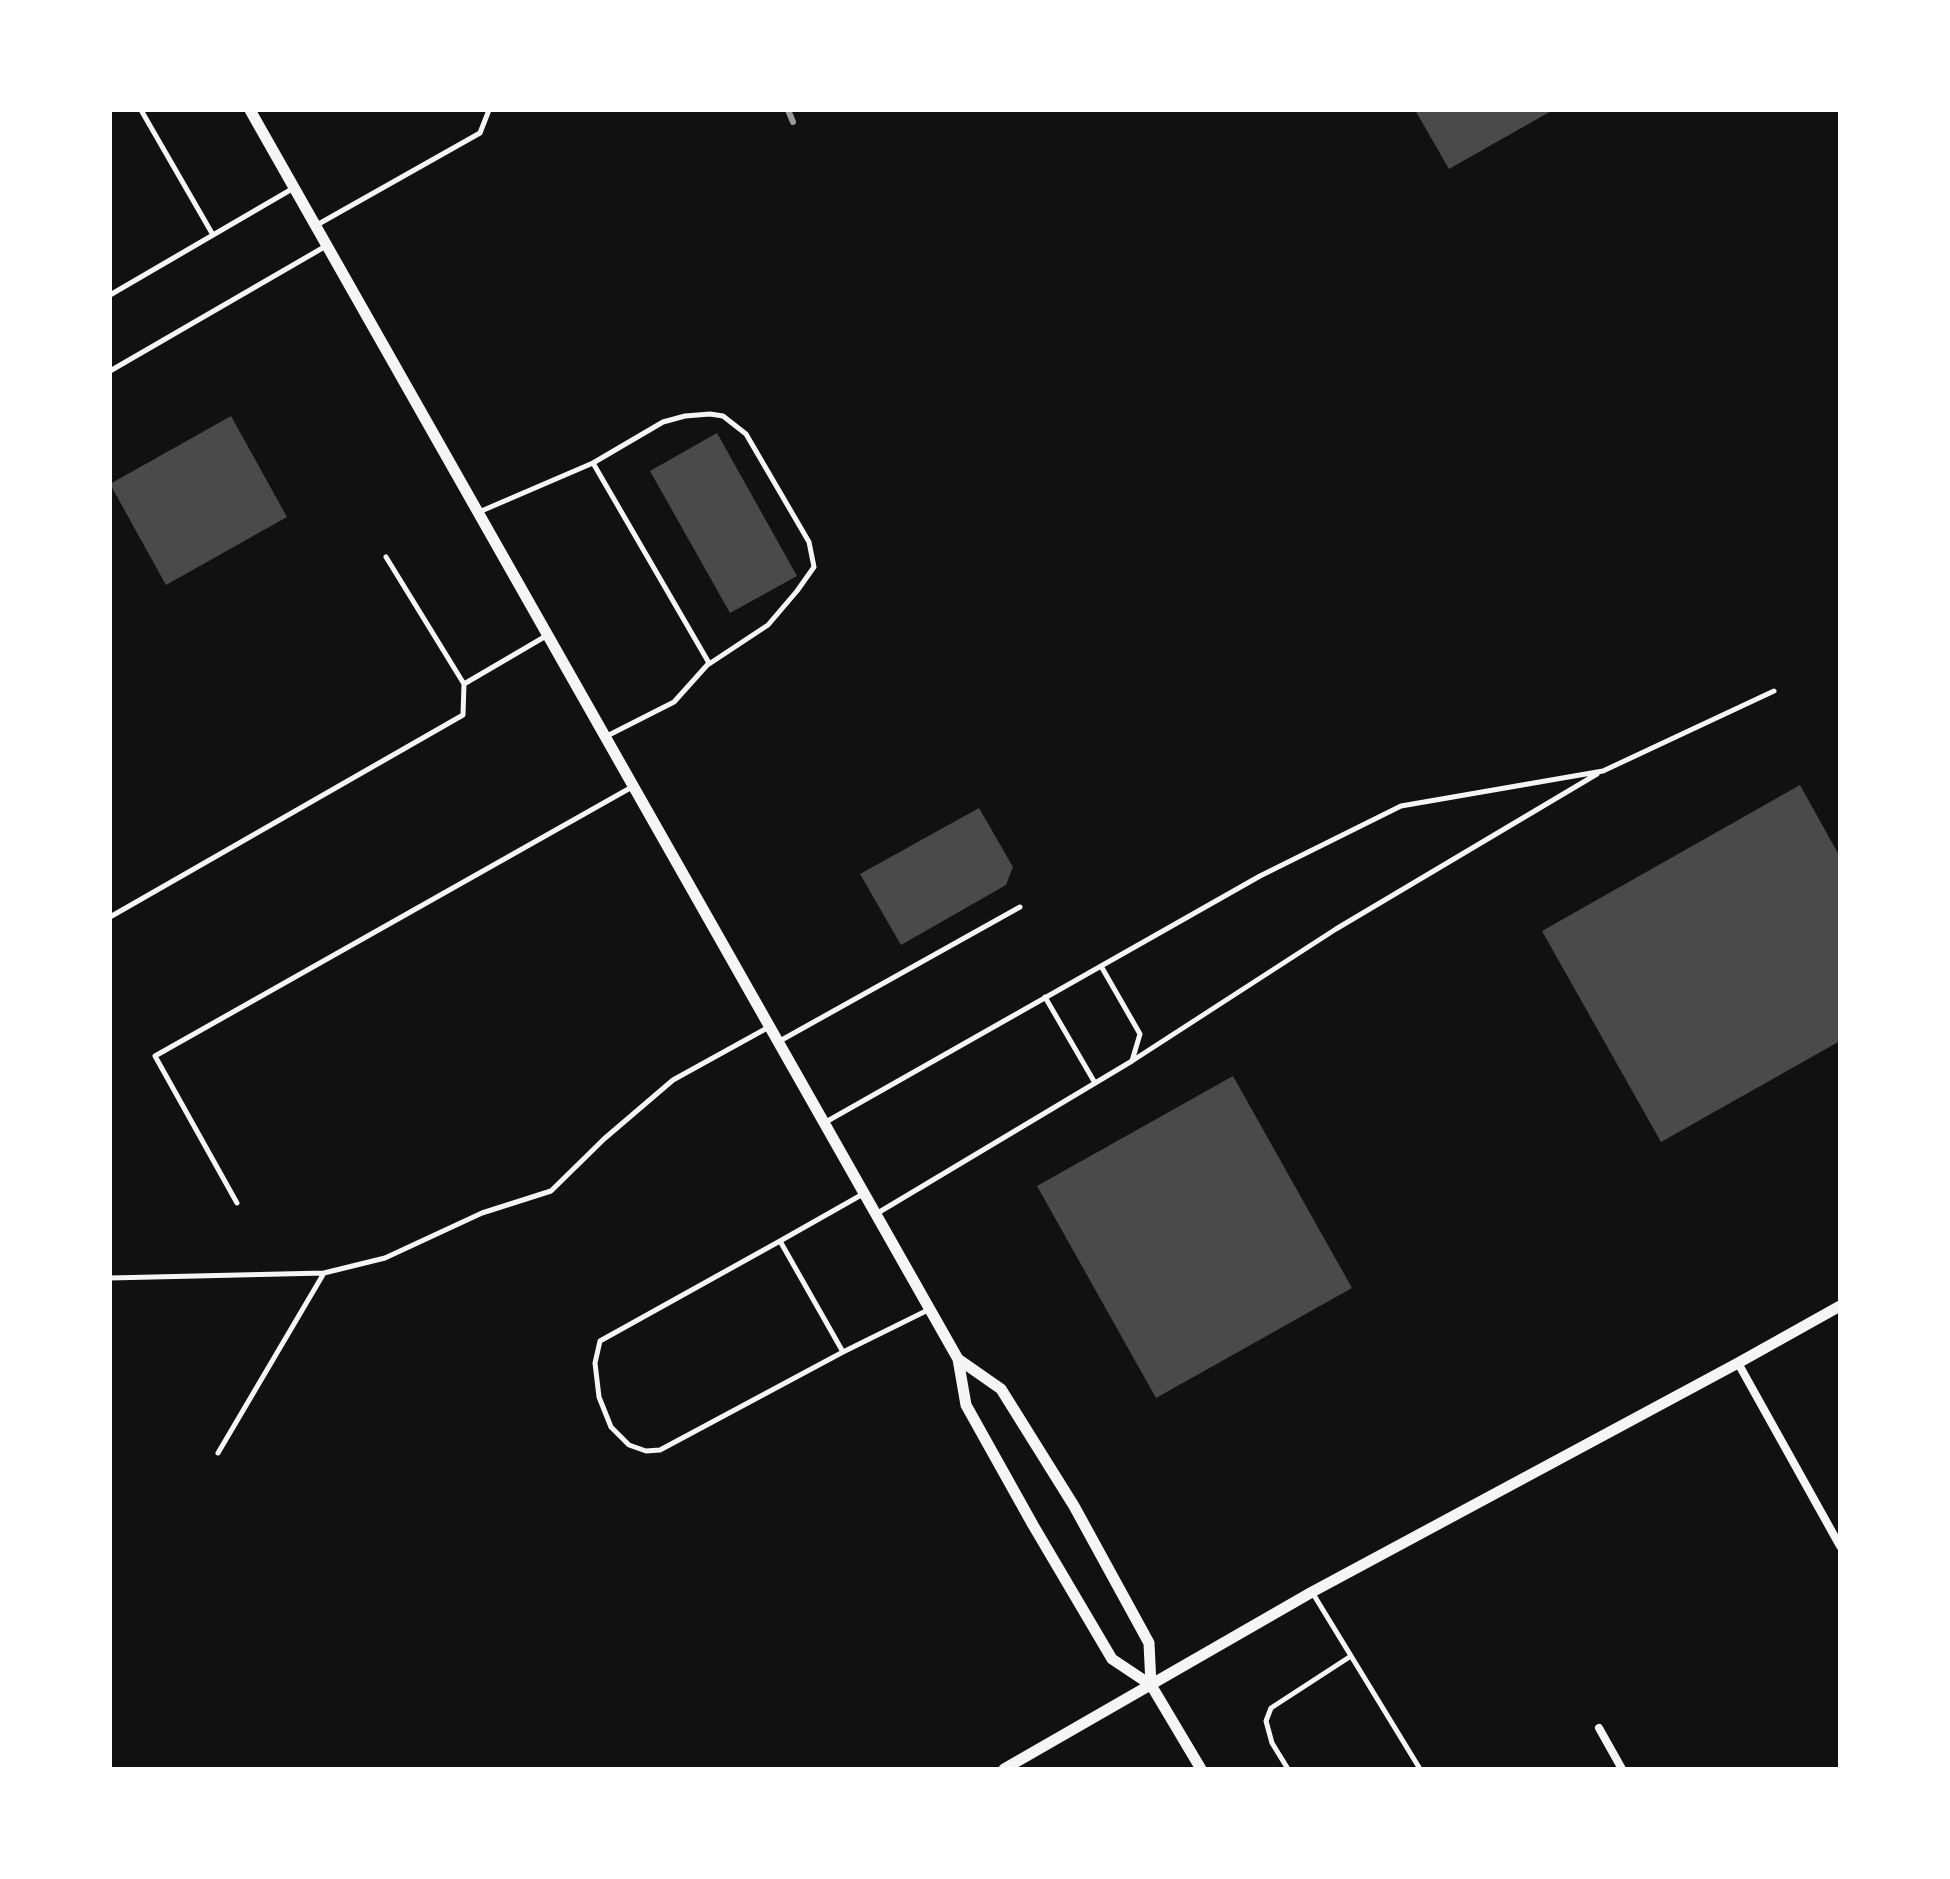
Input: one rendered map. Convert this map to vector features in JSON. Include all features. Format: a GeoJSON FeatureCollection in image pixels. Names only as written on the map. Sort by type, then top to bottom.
{"type":"FeatureCollection","features":[{"type":"Feature","properties":{"kind":"street"},"geometry":{"type":"LineString","coordinates":[[250,110],[958,1359],[966,1405],[1088,1619],[1112,1659],[1151,1685],[1201,1769]]}},
{"type":"Feature","properties":{"kind":"street"},"geometry":{"type":"LineString","coordinates":[[1004,1769],[1312,1592],[1840,1306]]}},
{"type":"Feature","properties":{"kind":"street"},"geometry":{"type":"LineString","coordinates":[[958,1359],[1001,1389],[1074,1506],[1149,1643],[1151,1685]]}},
{"type":"Feature","properties":{"kind":"street"},"geometry":{"type":"LineString","coordinates":[[1738,1363],[1840,1546]]}},
{"type":"Feature","properties":{"kind":"street"},"geometry":{"type":"LineString","coordinates":[[1599,1728],[1622,1769]]}},
{"type":"Feature","properties":{"kind":"lane"},"geometry":{"type":"LineString","coordinates":[[141,110],[213,235]]}},
{"type":"Feature","properties":{"kind":"lane"},"geometry":{"type":"LineString","coordinates":[[315,226],[480,133],[489,110]]}},
{"type":"Feature","properties":{"kind":"lane"},"geometry":{"type":"LineString","coordinates":[[110,295],[294,188]]}},
{"type":"Feature","properties":{"kind":"lane"},"geometry":{"type":"LineString","coordinates":[[110,371],[327,246]]}},
{"type":"Feature","properties":{"kind":"lane"},"geometry":{"type":"LineString","coordinates":[[478,512],[593,463],[663,422],[710,414],[723,416],[746,434],[809,542],[814,567],[768,625],[706,666],[674,702],[605,737]]}},
{"type":"Feature","properties":{"kind":"lane"},"geometry":{"type":"LineString","coordinates":[[593,463],[709,663],[706,666]]}},
{"type":"Feature","properties":{"kind":"lane"},"geometry":{"type":"LineString","coordinates":[[110,917],[463,715],[464,684],[386,557]]}},
{"type":"Feature","properties":{"kind":"lane"},"geometry":{"type":"LineString","coordinates":[[464,684],[547,635]]}},
{"type":"Feature","properties":{"kind":"lane"},"geometry":{"type":"LineString","coordinates":[[875,1214],[1132,1061],[1336,929],[1603,771],[1774,691]]}},
{"type":"Feature","properties":{"kind":"lane"},"geometry":{"type":"LineString","coordinates":[[824,1123],[1260,876],[1401,806],[1603,771]]}},
{"type":"Feature","properties":{"kind":"lane"},"geometry":{"type":"LineString","coordinates":[[237,1203],[155,1056],[633,786]]}},
{"type":"Feature","properties":{"kind":"lane"},"geometry":{"type":"LineString","coordinates":[[778,1042],[1020,907]]}},
{"type":"Feature","properties":{"kind":"lane"},"geometry":{"type":"LineString","coordinates":[[1101,966],[1140,1034],[1132,1061]]}},
{"type":"Feature","properties":{"kind":"lane"},"geometry":{"type":"LineString","coordinates":[[1045,997],[1095,1083]]}},
{"type":"Feature","properties":{"kind":"lane"},"geometry":{"type":"LineString","coordinates":[[110,1278],[324,1273],[385,1258],[482,1213],[551,1191],[604,1139],[673,1080],[769,1027]]}},
{"type":"Feature","properties":{"kind":"lane"},"geometry":{"type":"LineString","coordinates":[[863,1194],[600,1341],[595,1363],[599,1397],[611,1427],[629,1445],[646,1451],[660,1450],[843,1352],[929,1310]]}},
{"type":"Feature","properties":{"kind":"lane"},"geometry":{"type":"LineString","coordinates":[[780,1241],[843,1352]]}},
{"type":"Feature","properties":{"kind":"lane"},"geometry":{"type":"LineString","coordinates":[[218,1453],[324,1273]]}},
{"type":"Feature","properties":{"kind":"lane"},"geometry":{"type":"LineString","coordinates":[[1312,1592],[1420,1769]]}},
{"type":"Feature","properties":{"kind":"lane"},"geometry":{"type":"LineString","coordinates":[[1288,1769],[1272,1743],[1266,1721],[1271,1708],[1351,1656]]}},
{"type":"Feature","properties":{"kind":"building"},"geometry":{"type":"Polygon","coordinates":[[[1415,110],[1553,110],[1449,169],[1415,110]]]}},
{"type":"Feature","properties":{"kind":"building"},"geometry":{"type":"Polygon","coordinates":[[[231,416],[287,517],[166,585],[110,484],[231,416]]]}},
{"type":"Feature","properties":{"kind":"building"},"geometry":{"type":"Polygon","coordinates":[[[717,433],[797,576],[730,613],[650,471],[717,433]]]}},
{"type":"Feature","properties":{"kind":"building"},"geometry":{"type":"Polygon","coordinates":[[[1800,785],[1840,857],[1840,1041],[1661,1142],[1542,931],[1800,785]]]}},
{"type":"Feature","properties":{"kind":"building"},"geometry":{"type":"Polygon","coordinates":[[[979,808],[1013,867],[1006,885],[901,945],[860,874],[979,808]]]}},
{"type":"Feature","properties":{"kind":"building"},"geometry":{"type":"Polygon","coordinates":[[[1233,1076],[1352,1288],[1156,1398],[1037,1186],[1233,1076]]]}},
{"type":"Feature","properties":{"kind":"railway"},"geometry":{"type":"LineString","coordinates":[[788,110],[793,122]]}}]}
